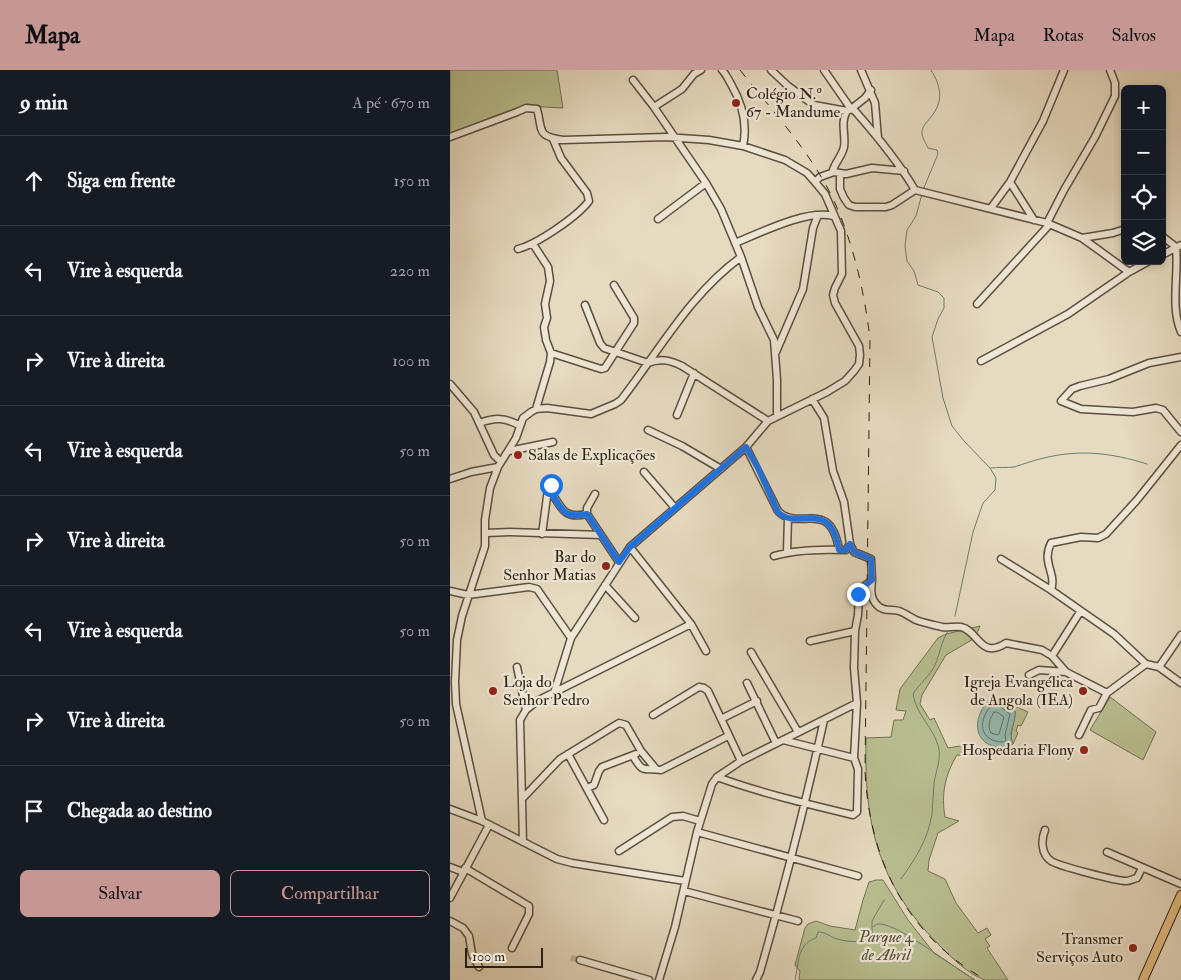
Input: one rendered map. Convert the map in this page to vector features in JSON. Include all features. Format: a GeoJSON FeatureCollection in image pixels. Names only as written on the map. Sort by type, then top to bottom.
{"type":"FeatureCollection","features":[{"type":"Feature","properties":{"kind":"main road"},"geometry":{"type":"LineString","coordinates":[[1143,980],[1181,895]]}},
{"type":"Feature","properties":{"kind":"main road"},"geometry":{"type":"LineString","coordinates":[[1148,980],[1181,908]]}},
{"type":"Feature","properties":{"kind":"street"},"geometry":{"type":"LineString","coordinates":[[654,107],[682,88],[694,74],[702,70]]}},
{"type":"Feature","properties":{"kind":"street"},"geometry":{"type":"LineString","coordinates":[[722,70],[735,92],[745,118],[743,146]]}},
{"type":"Feature","properties":{"kind":"street"},"geometry":{"type":"LineString","coordinates":[[770,70],[788,86],[814,104],[855,111],[904,170],[919,192]]}},
{"type":"Feature","properties":{"kind":"street"},"geometry":{"type":"LineString","coordinates":[[824,70],[849,110]]}},
{"type":"Feature","properties":{"kind":"street"},"geometry":{"type":"LineString","coordinates":[[861,70],[875,103],[878,138]]}},
{"type":"Feature","properties":{"kind":"street"},"geometry":{"type":"LineString","coordinates":[[991,208],[1010,182],[1043,121],[1064,70]]}},
{"type":"Feature","properties":{"kind":"street"},"geometry":{"type":"LineString","coordinates":[[977,304],[1048,224],[1064,190],[1095,137],[1115,96],[1115,83],[1110,70]]}},
{"type":"Feature","properties":{"kind":"street"},"geometry":{"type":"LineString","coordinates":[[633,80],[654,107],[706,183],[721,209],[741,257],[758,307],[774,340],[777,415]]}},
{"type":"Feature","properties":{"kind":"street"},"geometry":{"type":"LineString","coordinates":[[871,90],[865,98],[849,110],[843,124],[844,145],[841,158],[835,166],[840,189],[849,205],[855,207],[886,207],[919,192],[991,208],[1048,224],[1082,238],[1129,272]]}},
{"type":"Feature","properties":{"kind":"street"},"geometry":{"type":"LineString","coordinates":[[450,137],[494,119],[526,108],[532,108],[537,109],[540,128],[545,136],[553,139],[666,137],[709,140],[743,146],[785,160],[807,173],[825,194],[841,231],[842,274],[833,295],[835,303],[859,346],[859,364],[844,381],[768,421],[746,447],[630,547],[571,638],[554,693]]}},
{"type":"Feature","properties":{"kind":"street"},"geometry":{"type":"LineString","coordinates":[[518,249],[533,244],[573,215],[589,200],[558,153],[553,139]]}},
{"type":"Feature","properties":{"kind":"street"},"geometry":{"type":"LineString","coordinates":[[814,182],[820,177],[872,168],[904,170]]}},
{"type":"Feature","properties":{"kind":"street"},"geometry":{"type":"LineString","coordinates":[[1010,182],[1034,220]]}},
{"type":"Feature","properties":{"kind":"street"},"geometry":{"type":"LineString","coordinates":[[658,219],[706,183]]}},
{"type":"Feature","properties":{"kind":"street"},"geometry":{"type":"LineString","coordinates":[[735,243],[782,223],[818,215],[826,214],[833,216]]}},
{"type":"Feature","properties":{"kind":"street"},"geometry":{"type":"LineString","coordinates":[[776,353],[803,289],[813,228],[818,215]]}},
{"type":"Feature","properties":{"kind":"street"},"geometry":{"type":"LineString","coordinates":[[1082,238],[1121,230]]}},
{"type":"Feature","properties":{"kind":"street"},"geometry":{"type":"LineString","coordinates":[[1166,238],[1178,246]]}},
{"type":"Feature","properties":{"kind":"street"},"geometry":{"type":"LineString","coordinates":[[533,244],[550,274],[545,304],[547,318],[544,327],[551,353],[536,409]]}},
{"type":"Feature","properties":{"kind":"street"},"geometry":{"type":"LineString","coordinates":[[1166,253],[1178,246]]}},
{"type":"Feature","properties":{"kind":"street"},"geometry":{"type":"LineString","coordinates":[[1178,246],[1175,293],[1177,320],[1181,332]]}},
{"type":"Feature","properties":{"kind":"street"},"geometry":{"type":"LineString","coordinates":[[482,822],[453,703],[455,682],[453,639],[485,546],[487,505],[500,464],[516,438],[523,418],[536,409],[548,408],[591,414],[621,400],[676,325],[709,284],[741,257]]}},
{"type":"Feature","properties":{"kind":"street"},"geometry":{"type":"LineString","coordinates":[[981,361],[1068,314],[1129,272],[1142,265]]}},
{"type":"Feature","properties":{"kind":"street"},"geometry":{"type":"LineString","coordinates":[[551,353],[601,369],[604,368],[631,328],[634,318],[614,285]]}},
{"type":"Feature","properties":{"kind":"street"},"geometry":{"type":"LineString","coordinates":[[585,305],[600,343],[604,348],[648,363],[655,360],[673,361],[768,421]]}},
{"type":"Feature","properties":{"kind":"street"},"geometry":{"type":"LineString","coordinates":[[1181,357],[1149,363],[1109,379],[1080,386],[1072,389],[1061,401],[1081,409],[1133,412],[1156,408],[1163,410],[1181,432]]}},
{"type":"Feature","properties":{"kind":"street"},"geometry":{"type":"LineString","coordinates":[[677,415],[694,373]]}},
{"type":"Feature","properties":{"kind":"street"},"geometry":{"type":"LineString","coordinates":[[450,384],[474,412],[500,464]]}},
{"type":"Feature","properties":{"kind":"street"},"geometry":{"type":"LineString","coordinates":[[812,399],[824,418],[828,450],[844,502],[850,544],[854,552],[871,559],[871,593],[873,600],[882,609],[898,611],[916,620],[942,627],[962,627],[970,630],[976,640],[991,648],[999,648],[1006,643],[1036,648],[1052,656],[1066,672],[1107,693]]}},
{"type":"Feature","properties":{"kind":"street"},"geometry":{"type":"LineString","coordinates":[[480,423],[503,418],[520,425]]}},
{"type":"Feature","properties":{"kind":"street"},"geometry":{"type":"LineString","coordinates":[[648,430],[682,446],[721,469]]}},
{"type":"Feature","properties":{"kind":"street"},"geometry":{"type":"LineString","coordinates":[[509,450],[553,442]]}},
{"type":"Feature","properties":{"kind":"street"},"geometry":{"type":"LineString","coordinates":[[1051,590],[1053,579],[1047,564],[1051,543],[1081,537],[1098,538],[1106,534],[1137,500],[1181,445]]}},
{"type":"Feature","properties":{"kind":"street"},"geometry":{"type":"LineString","coordinates":[[746,447],[778,512],[788,517],[823,520],[832,526],[837,536],[839,550]]}},
{"type":"Feature","properties":{"kind":"street"},"geometry":{"type":"LineString","coordinates":[[450,479],[500,464]]}},
{"type":"Feature","properties":{"kind":"street"},"geometry":{"type":"LineString","coordinates":[[644,472],[675,508]]}},
{"type":"Feature","properties":{"kind":"street"},"geometry":{"type":"LineString","coordinates":[[542,534],[550,487],[560,507],[566,513],[573,516],[587,514]]}},
{"type":"Feature","properties":{"kind":"street"},"geometry":{"type":"LineString","coordinates":[[595,494],[587,508],[587,514],[619,562]]}},
{"type":"Feature","properties":{"kind":"street"},"geometry":{"type":"LineString","coordinates":[[788,517],[788,552]]}},
{"type":"Feature","properties":{"kind":"street"},"geometry":{"type":"LineString","coordinates":[[486,533],[601,535]]}},
{"type":"Feature","properties":{"kind":"street"},"geometry":{"type":"LineString","coordinates":[[774,556],[788,552],[821,549],[846,550],[850,544]]}},
{"type":"Feature","properties":{"kind":"street"},"geometry":{"type":"LineString","coordinates":[[630,547],[690,624],[706,651]]}},
{"type":"Feature","properties":{"kind":"street"},"geometry":{"type":"LineString","coordinates":[[1002,559],[1051,590],[1114,634],[1146,664],[1159,667],[1181,683]]}},
{"type":"Feature","properties":{"kind":"street"},"geometry":{"type":"LineString","coordinates":[[717,777],[744,787],[805,804],[853,815],[857,812],[858,769],[854,758],[856,704],[854,668],[855,631],[858,615],[858,594],[872,580]]}},
{"type":"Feature","properties":{"kind":"street"},"geometry":{"type":"LineString","coordinates":[[605,585],[634,618]]}},
{"type":"Feature","properties":{"kind":"street"},"geometry":{"type":"LineString","coordinates":[[450,591],[468,595],[528,587],[537,589],[571,638]]}},
{"type":"Feature","properties":{"kind":"street"},"geometry":{"type":"LineString","coordinates":[[1052,656],[1080,612]]}},
{"type":"Feature","properties":{"kind":"street"},"geometry":{"type":"LineString","coordinates":[[523,842],[520,720],[526,710],[538,701],[690,624]]}},
{"type":"Feature","properties":{"kind":"street"},"geometry":{"type":"LineString","coordinates":[[810,641],[855,631]]}},
{"type":"Feature","properties":{"kind":"street"},"geometry":{"type":"LineString","coordinates":[[1159,667],[1181,635]]}},
{"type":"Feature","properties":{"kind":"street"},"geometry":{"type":"LineString","coordinates":[[751,652],[798,732]]}},
{"type":"Feature","properties":{"kind":"street"},"geometry":{"type":"LineString","coordinates":[[1079,735],[1091,710],[1099,708],[1107,693],[1146,664]]}},
{"type":"Feature","properties":{"kind":"street"},"geometry":{"type":"LineString","coordinates":[[517,668],[526,710]]}},
{"type":"Feature","properties":{"kind":"street"},"geometry":{"type":"LineString","coordinates":[[1029,675],[1039,670],[1066,672]]}},
{"type":"Feature","properties":{"kind":"street"},"geometry":{"type":"LineString","coordinates":[[747,683],[779,741],[854,758]]}},
{"type":"Feature","properties":{"kind":"street"},"geometry":{"type":"LineString","coordinates":[[652,715],[699,687],[708,690],[741,761]]}},
{"type":"Feature","properties":{"kind":"street"},"geometry":{"type":"LineString","coordinates":[[721,719],[757,701]]}},
{"type":"Feature","properties":{"kind":"street"},"geometry":{"type":"LineString","coordinates":[[659,980],[668,954],[697,832],[712,784],[717,777],[741,761],[856,704]]}},
{"type":"Feature","properties":{"kind":"street"},"geometry":{"type":"LineString","coordinates":[[756,980],[776,916],[805,804],[824,720]]}},
{"type":"Feature","properties":{"kind":"street"},"geometry":{"type":"LineString","coordinates":[[522,799],[554,764],[619,723],[626,725],[641,751],[656,769]]}},
{"type":"Feature","properties":{"kind":"street"},"geometry":{"type":"LineString","coordinates":[[633,756],[643,769],[651,771],[660,770],[728,736]]}},
{"type":"Feature","properties":{"kind":"street"},"geometry":{"type":"LineString","coordinates":[[587,788],[594,785],[602,767],[633,756],[641,751]]}},
{"type":"Feature","properties":{"kind":"street"},"geometry":{"type":"LineString","coordinates":[[568,754],[604,820]]}},
{"type":"Feature","properties":{"kind":"street"},"geometry":{"type":"LineString","coordinates":[[450,809],[489,825],[557,859],[572,864],[685,881]]}},
{"type":"Feature","properties":{"kind":"street"},"geometry":{"type":"LineString","coordinates":[[619,851],[672,817],[682,816],[700,821]]}},
{"type":"Feature","properties":{"kind":"street"},"geometry":{"type":"LineString","coordinates":[[450,898],[489,825]]}},
{"type":"Feature","properties":{"kind":"street"},"geometry":{"type":"LineString","coordinates":[[1045,830],[1042,840],[1043,849],[1052,861],[1125,881],[1137,878],[1142,868]]}},
{"type":"Feature","properties":{"kind":"street"},"geometry":{"type":"LineString","coordinates":[[697,832],[858,876]]}},
{"type":"Feature","properties":{"kind":"street"},"geometry":{"type":"LineString","coordinates":[[1107,852],[1181,884]]}},
{"type":"Feature","properties":{"kind":"street"},"geometry":{"type":"LineString","coordinates":[[450,867],[464,870],[529,906],[529,914],[512,948]]}},
{"type":"Feature","properties":{"kind":"street"},"geometry":{"type":"LineString","coordinates":[[684,891],[798,921]]}},
{"type":"Feature","properties":{"kind":"street"},"geometry":{"type":"LineString","coordinates":[[450,922],[463,928],[469,936],[472,954],[479,967]]}},
{"type":"Feature","properties":{"kind":"street"},"geometry":{"type":"LineString","coordinates":[[580,960],[649,980]]}},
{"type":"Feature","properties":{"kind":"green space"},"geometry":{"type":"Polygon","coordinates":[[[450,70],[557,70],[563,108],[526,106],[495,116],[450,136],[450,70]]]}},
{"type":"Feature","properties":{"kind":"green space"},"geometry":{"type":"Polygon","coordinates":[[[980,626],[975,638],[946,655],[922,695],[920,704],[930,720],[934,718],[948,748],[966,745],[972,756],[957,755],[950,770],[944,793],[945,817],[959,821],[938,833],[929,860],[928,871],[945,879],[956,903],[978,933],[987,928],[991,935],[985,939],[990,946],[987,948],[1008,980],[985,980],[972,974],[950,956],[919,923],[888,875],[872,825],[868,798],[866,738],[891,737],[894,720],[903,720],[906,711],[896,710],[900,689],[938,638],[946,634],[980,626]]]}},
{"type":"Feature","properties":{"kind":"green space"},"geometry":{"type":"Polygon","coordinates":[[[1110,697],[1156,732],[1143,760],[1090,730],[1110,697]]]}},
{"type":"Feature","properties":{"kind":"green space"},"geometry":{"type":"Polygon","coordinates":[[[998,699],[1028,712],[1021,726],[1018,725],[1016,731],[1018,733],[1013,744],[1011,735],[1015,711],[998,699]]]}},
{"type":"Feature","properties":{"kind":"green space","name":"Parque 4 de Abril"},"geometry":{"type":"Polygon","coordinates":[[[883,880],[908,920],[934,953],[975,980],[799,980],[800,971],[795,965],[805,928],[808,924],[816,921],[830,926],[855,930],[869,882],[883,880]]]}},
{"type":"Feature","properties":{"kind":"water"},"geometry":{"type":"Polygon","coordinates":[[[991,699],[998,699],[1015,711],[1011,731],[1013,744],[1008,747],[989,745],[979,734],[978,720],[985,705],[991,699]]]}},
{"type":"Feature","properties":{"kind":"waterway"},"geometry":{"type":"LineString","coordinates":[[923,190],[938,154],[937,150],[928,148],[922,133],[924,126],[938,105],[940,94],[931,70]]}},
{"type":"Feature","properties":{"kind":"waterway"},"geometry":{"type":"LineString","coordinates":[[922,194],[916,216],[907,230],[905,246],[907,261],[914,271],[918,285],[938,292],[944,298],[944,308],[932,337],[943,398],[952,426],[990,468],[996,478],[995,490],[983,503],[973,532],[955,616]]}},
{"type":"Feature","properties":{"kind":"waterway"},"geometry":{"type":"LineString","coordinates":[[991,468],[1014,467],[1057,455],[1083,453],[1121,457],[1147,464]]}},
{"type":"Feature","properties":{"kind":"waterway"},"geometry":{"type":"LineString","coordinates":[[901,879],[924,841],[930,823],[939,755],[938,745],[917,708],[913,694],[933,669],[948,631]]}},
{"type":"Feature","properties":{"kind":"waterway"},"geometry":{"type":"LineString","coordinates":[[795,980],[802,949],[816,938],[818,932],[848,941],[872,939],[872,921],[884,900]]}},
{"type":"Feature","properties":{"kind":"waterway"},"geometry":{"type":"LineString","coordinates":[[873,927],[876,924],[880,924],[900,931],[975,980]]}},
{"type":"Feature","properties":{"kind":"tunnel"},"geometry":{"type":"LineString","coordinates":[[571,958],[580,960]]}},
{"type":"Feature","properties":{"kind":"railway"},"geometry":{"type":"LineString","coordinates":[[740,70],[804,150],[826,185],[848,236],[865,303],[870,338],[865,772],[868,805],[875,836],[884,865],[897,892],[914,918],[934,941],[958,962],[986,980]]}},
{"type":"Feature","properties":{"kind":"place","name":"Colégio N.º 67 - Mandume"},"geometry":{"type":"Point","coordinates":[736,103]}},
{"type":"Feature","properties":{"kind":"place","name":"Salas de Explicações"},"geometry":{"type":"Point","coordinates":[518,455]}},
{"type":"Feature","properties":{"kind":"place","name":"Bar do Senhor Matias"},"geometry":{"type":"Point","coordinates":[606,566]}},
{"type":"Feature","properties":{"kind":"place","name":"Loja do Senhor Pedro"},"geometry":{"type":"Point","coordinates":[493,691]}},
{"type":"Feature","properties":{"kind":"place","name":"Igreja Evangélica de Angola (IEA)"},"geometry":{"type":"Point","coordinates":[1083,691]}},
{"type":"Feature","properties":{"kind":"place","name":"Hospedaria Flony"},"geometry":{"type":"Point","coordinates":[1084,750]}},
{"type":"Feature","properties":{"kind":"place","name":"Transmer Serviços Auto"},"geometry":{"type":"Point","coordinates":[1133,948]}},
{"type":"Feature","properties":{"kind":"route"},"geometry":{"type":"LineString","coordinates":[[551,485],[548,489],[560,507],[566,513],[573,516],[587,514],[619,562],[630,547],[746,447],[781,515],[823,520],[832,526],[837,536],[839,550],[848,549],[850,544],[854,552],[871,559],[872,580],[858,594]]}}]}
